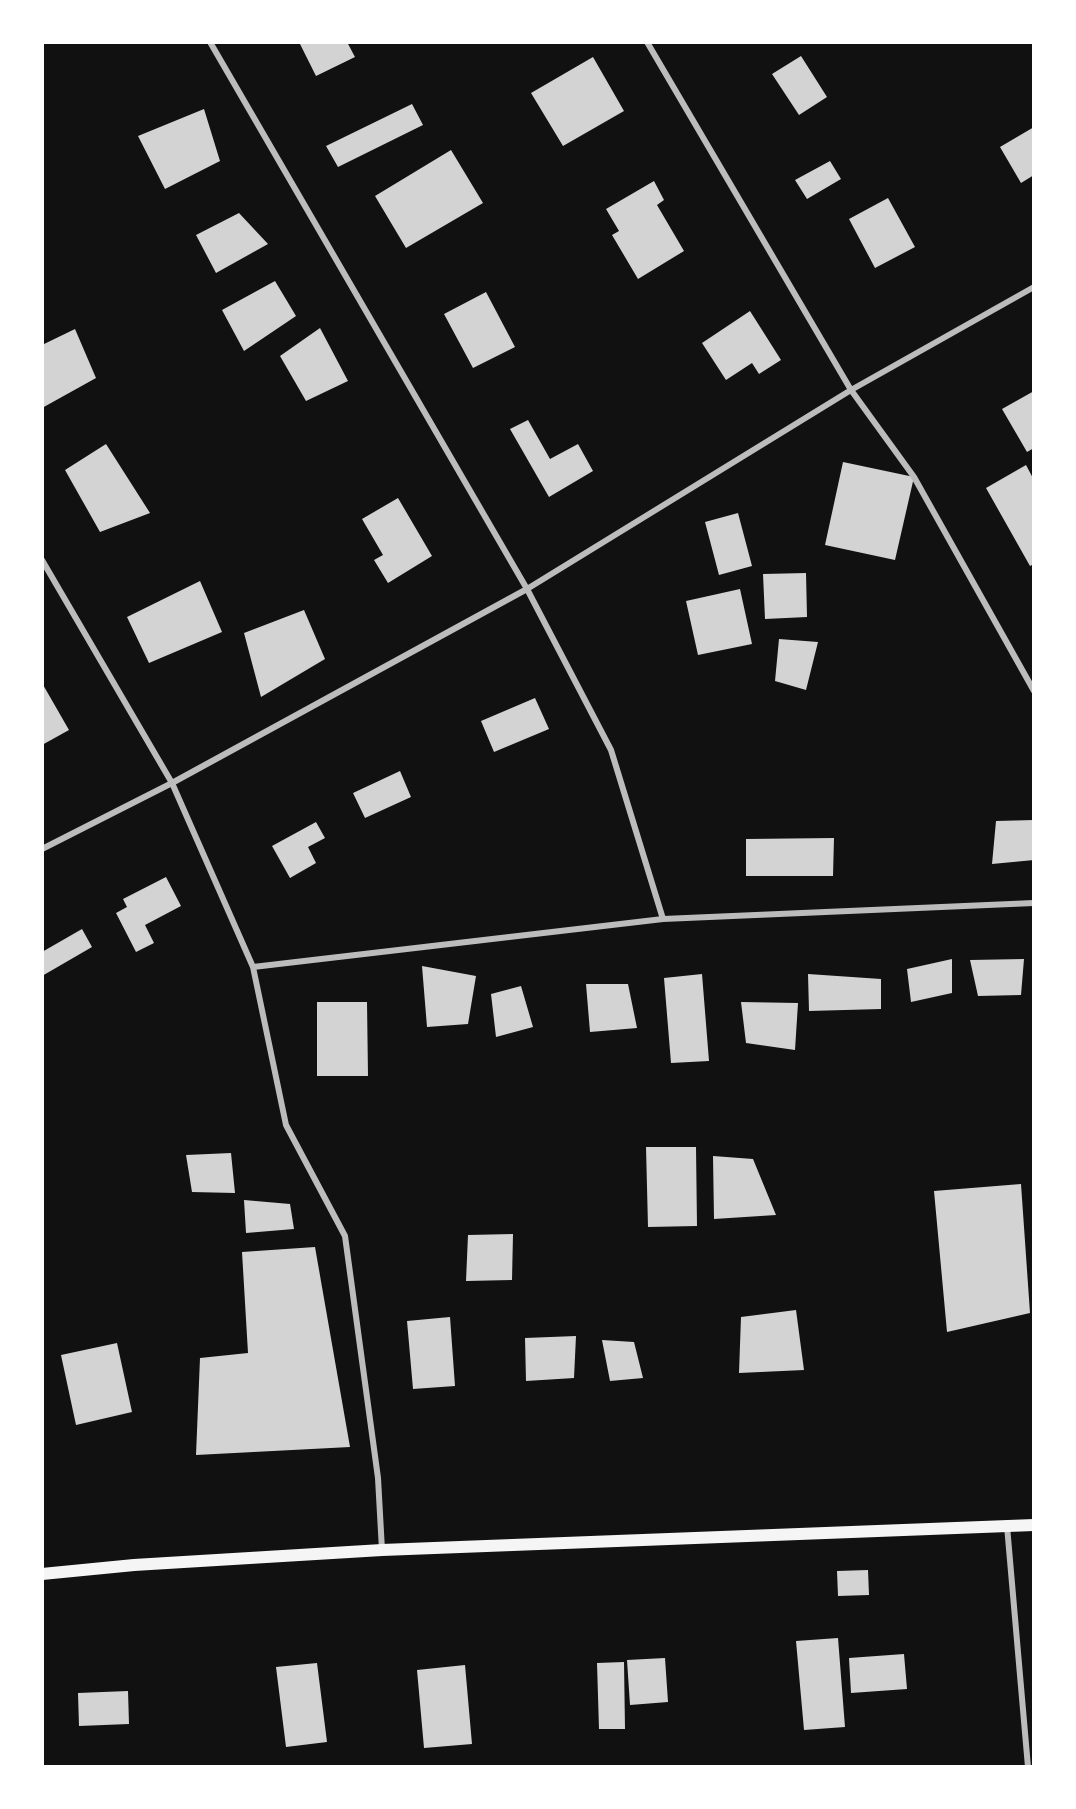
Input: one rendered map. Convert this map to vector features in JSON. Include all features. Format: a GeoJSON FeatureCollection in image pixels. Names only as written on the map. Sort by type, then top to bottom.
{"type":"FeatureCollection","features":[{"type":"Feature","properties":{"kind":"main road"},"geometry":{"type":"LineString","coordinates":[[42,1574],[134,1565],[382,1550],[1034,1525]]}},
{"type":"Feature","properties":{"kind":"street"},"geometry":{"type":"LineString","coordinates":[[210,42],[527,589],[611,750],[663,919]]}},
{"type":"Feature","properties":{"kind":"street"},"geometry":{"type":"LineString","coordinates":[[647,42],[851,390],[914,477],[1034,691]]}},
{"type":"Feature","properties":{"kind":"street"},"geometry":{"type":"LineString","coordinates":[[42,849],[172,783],[527,589],[851,390],[1034,286]]}},
{"type":"Feature","properties":{"kind":"street"},"geometry":{"type":"LineString","coordinates":[[42,560],[172,783],[253,967],[286,1125],[345,1236],[378,1478],[382,1550]]}},
{"type":"Feature","properties":{"kind":"street"},"geometry":{"type":"LineString","coordinates":[[253,967],[663,919],[1034,903]]}},
{"type":"Feature","properties":{"kind":"street"},"geometry":{"type":"LineString","coordinates":[[1007,1526],[1028,1767]]}},
{"type":"Feature","properties":{"kind":"building"},"geometry":{"type":"Polygon","coordinates":[[[299,42],[347,42],[355,57],[316,76],[299,42]]]}},
{"type":"Feature","properties":{"kind":"building"},"geometry":{"type":"Polygon","coordinates":[[[801,56],[827,97],[799,115],[772,74],[801,56]]]}},
{"type":"Feature","properties":{"kind":"building"},"geometry":{"type":"Polygon","coordinates":[[[593,57],[624,111],[563,146],[531,93],[593,57]]]}},
{"type":"Feature","properties":{"kind":"building"},"geometry":{"type":"Polygon","coordinates":[[[412,104],[423,125],[338,167],[326,146],[412,104]]]}},
{"type":"Feature","properties":{"kind":"building"},"geometry":{"type":"Polygon","coordinates":[[[204,109],[220,161],[165,189],[138,136],[204,109]]]}},
{"type":"Feature","properties":{"kind":"building"},"geometry":{"type":"Polygon","coordinates":[[[1034,127],[1034,175],[1021,183],[1000,147],[1034,127]]]}},
{"type":"Feature","properties":{"kind":"building"},"geometry":{"type":"Polygon","coordinates":[[[451,150],[483,203],[406,248],[375,196],[451,150]]]}},
{"type":"Feature","properties":{"kind":"building"},"geometry":{"type":"Polygon","coordinates":[[[830,161],[841,179],[807,199],[795,180],[830,161]]]}},
{"type":"Feature","properties":{"kind":"building"},"geometry":{"type":"Polygon","coordinates":[[[654,181],[664,200],[657,205],[684,251],[638,279],[612,235],[619,231],[606,209],[654,181]]]}},
{"type":"Feature","properties":{"kind":"building"},"geometry":{"type":"Polygon","coordinates":[[[888,198],[915,247],[875,268],[849,219],[888,198]]]}},
{"type":"Feature","properties":{"kind":"building"},"geometry":{"type":"Polygon","coordinates":[[[239,213],[268,244],[216,273],[196,235],[239,213]]]}},
{"type":"Feature","properties":{"kind":"building"},"geometry":{"type":"Polygon","coordinates":[[[275,281],[296,316],[244,351],[222,310],[275,281]]]}},
{"type":"Feature","properties":{"kind":"building"},"geometry":{"type":"Polygon","coordinates":[[[486,292],[515,347],[473,368],[444,314],[486,292]]]}},
{"type":"Feature","properties":{"kind":"building"},"geometry":{"type":"Polygon","coordinates":[[[750,311],[781,360],[759,374],[752,363],[726,380],[702,343],[750,311]]]}},
{"type":"Feature","properties":{"kind":"building"},"geometry":{"type":"Polygon","coordinates":[[[320,328],[348,381],[306,401],[280,356],[320,328]]]}},
{"type":"Feature","properties":{"kind":"building"},"geometry":{"type":"Polygon","coordinates":[[[75,329],[96,378],[42,408],[42,345],[75,329]]]}},
{"type":"Feature","properties":{"kind":"building"},"geometry":{"type":"Polygon","coordinates":[[[1034,391],[1034,448],[1027,452],[1002,409],[1034,391]]]}},
{"type":"Feature","properties":{"kind":"building"},"geometry":{"type":"Polygon","coordinates":[[[528,420],[550,459],[578,444],[593,471],[549,497],[510,429],[528,420]]]}},
{"type":"Feature","properties":{"kind":"building"},"geometry":{"type":"Polygon","coordinates":[[[106,444],[150,513],[100,532],[65,470],[106,444]]]}},
{"type":"Feature","properties":{"kind":"building"},"geometry":{"type":"Polygon","coordinates":[[[843,462],[914,477],[895,560],[825,545],[843,462]]]}},
{"type":"Feature","properties":{"kind":"building"},"geometry":{"type":"Polygon","coordinates":[[[1026,465],[1034,480],[1034,564],[1030,566],[986,488],[1026,465]]]}},
{"type":"Feature","properties":{"kind":"building"},"geometry":{"type":"Polygon","coordinates":[[[398,498],[432,556],[388,583],[374,560],[383,555],[362,519],[398,498]]]}},
{"type":"Feature","properties":{"kind":"building"},"geometry":{"type":"Polygon","coordinates":[[[738,513],[752,566],[719,575],[705,522],[738,513]]]}},
{"type":"Feature","properties":{"kind":"building"},"geometry":{"type":"Polygon","coordinates":[[[806,573],[807,617],[765,619],[763,574],[806,573]]]}},
{"type":"Feature","properties":{"kind":"building"},"geometry":{"type":"Polygon","coordinates":[[[200,581],[222,632],[149,663],[127,617],[200,581]]]}},
{"type":"Feature","properties":{"kind":"building"},"geometry":{"type":"Polygon","coordinates":[[[740,589],[752,644],[698,655],[686,601],[740,589]]]}},
{"type":"Feature","properties":{"kind":"building"},"geometry":{"type":"Polygon","coordinates":[[[304,610],[325,659],[261,697],[244,633],[304,610]]]}},
{"type":"Feature","properties":{"kind":"building"},"geometry":{"type":"Polygon","coordinates":[[[779,639],[818,642],[806,690],[775,681],[779,639]]]}},
{"type":"Feature","properties":{"kind":"building"},"geometry":{"type":"Polygon","coordinates":[[[42,683],[69,730],[42,745],[42,683]]]}},
{"type":"Feature","properties":{"kind":"building"},"geometry":{"type":"Polygon","coordinates":[[[535,698],[549,729],[494,752],[481,721],[535,698]]]}},
{"type":"Feature","properties":{"kind":"building"},"geometry":{"type":"Polygon","coordinates":[[[400,771],[411,797],[365,818],[353,793],[400,771]]]}},
{"type":"Feature","properties":{"kind":"building"},"geometry":{"type":"Polygon","coordinates":[[[1034,820],[1034,860],[992,864],[996,821],[1034,820]]]}},
{"type":"Feature","properties":{"kind":"building"},"geometry":{"type":"Polygon","coordinates":[[[316,822],[325,838],[308,847],[316,863],[290,878],[272,846],[316,822]]]}},
{"type":"Feature","properties":{"kind":"building"},"geometry":{"type":"Polygon","coordinates":[[[834,838],[833,876],[746,876],[746,839],[834,838]]]}},
{"type":"Feature","properties":{"kind":"building"},"geometry":{"type":"Polygon","coordinates":[[[166,877],[181,906],[145,925],[154,943],[136,952],[116,913],[127,907],[123,899],[166,877]]]}},
{"type":"Feature","properties":{"kind":"building"},"geometry":{"type":"Polygon","coordinates":[[[82,929],[92,947],[42,976],[42,952],[82,929]]]}},
{"type":"Feature","properties":{"kind":"building"},"geometry":{"type":"Polygon","coordinates":[[[952,959],[952,993],[911,1002],[907,969],[952,959]]]}},
{"type":"Feature","properties":{"kind":"building"},"geometry":{"type":"Polygon","coordinates":[[[1024,959],[1021,995],[978,996],[970,960],[1024,959]]]}},
{"type":"Feature","properties":{"kind":"building"},"geometry":{"type":"Polygon","coordinates":[[[422,966],[476,976],[468,1024],[427,1027],[422,966]]]}},
{"type":"Feature","properties":{"kind":"building"},"geometry":{"type":"Polygon","coordinates":[[[702,974],[709,1061],[671,1063],[664,978],[702,974]]]}},
{"type":"Feature","properties":{"kind":"building"},"geometry":{"type":"Polygon","coordinates":[[[808,974],[881,979],[881,1009],[809,1011],[808,974]]]}},
{"type":"Feature","properties":{"kind":"building"},"geometry":{"type":"Polygon","coordinates":[[[586,984],[628,984],[637,1028],[590,1032],[586,984]]]}},
{"type":"Feature","properties":{"kind":"building"},"geometry":{"type":"Polygon","coordinates":[[[521,986],[533,1027],[496,1037],[491,994],[521,986]]]}},
{"type":"Feature","properties":{"kind":"building"},"geometry":{"type":"Polygon","coordinates":[[[317,1002],[367,1002],[368,1076],[317,1076],[317,1002]]]}},
{"type":"Feature","properties":{"kind":"building"},"geometry":{"type":"Polygon","coordinates":[[[741,1002],[798,1003],[795,1050],[746,1043],[741,1002]]]}},
{"type":"Feature","properties":{"kind":"building"},"geometry":{"type":"Polygon","coordinates":[[[646,1147],[696,1147],[697,1226],[648,1227],[646,1147]]]}},
{"type":"Feature","properties":{"kind":"building"},"geometry":{"type":"Polygon","coordinates":[[[231,1153],[235,1193],[192,1192],[186,1155],[231,1153]]]}},
{"type":"Feature","properties":{"kind":"building"},"geometry":{"type":"Polygon","coordinates":[[[713,1156],[753,1159],[776,1215],[714,1219],[713,1156]]]}},
{"type":"Feature","properties":{"kind":"building"},"geometry":{"type":"Polygon","coordinates":[[[1021,1184],[1030,1313],[947,1332],[934,1191],[1021,1184]]]}},
{"type":"Feature","properties":{"kind":"building"},"geometry":{"type":"Polygon","coordinates":[[[244,1200],[290,1204],[294,1229],[246,1233],[244,1200]]]}},
{"type":"Feature","properties":{"kind":"building"},"geometry":{"type":"Polygon","coordinates":[[[513,1234],[512,1280],[466,1281],[468,1235],[513,1234]]]}},
{"type":"Feature","properties":{"kind":"building"},"geometry":{"type":"Polygon","coordinates":[[[315,1247],[350,1447],[196,1455],[200,1358],[248,1353],[242,1252],[315,1247]]]}},
{"type":"Feature","properties":{"kind":"building"},"geometry":{"type":"Polygon","coordinates":[[[796,1310],[804,1370],[739,1373],[741,1317],[796,1310]]]}},
{"type":"Feature","properties":{"kind":"building"},"geometry":{"type":"Polygon","coordinates":[[[450,1317],[455,1386],[413,1389],[407,1321],[450,1317]]]}},
{"type":"Feature","properties":{"kind":"building"},"geometry":{"type":"Polygon","coordinates":[[[576,1336],[574,1378],[526,1381],[525,1338],[576,1336]]]}},
{"type":"Feature","properties":{"kind":"building"},"geometry":{"type":"Polygon","coordinates":[[[602,1340],[634,1342],[643,1378],[610,1381],[602,1340]]]}},
{"type":"Feature","properties":{"kind":"building"},"geometry":{"type":"Polygon","coordinates":[[[117,1343],[132,1412],[76,1425],[61,1355],[117,1343]]]}},
{"type":"Feature","properties":{"kind":"building"},"geometry":{"type":"Polygon","coordinates":[[[868,1570],[869,1595],[838,1596],[837,1571],[868,1570]]]}},
{"type":"Feature","properties":{"kind":"building"},"geometry":{"type":"Polygon","coordinates":[[[838,1638],[845,1727],[804,1730],[796,1641],[838,1638]]]}},
{"type":"Feature","properties":{"kind":"building"},"geometry":{"type":"Polygon","coordinates":[[[904,1654],[907,1689],[851,1693],[849,1658],[904,1654]]]}},
{"type":"Feature","properties":{"kind":"building"},"geometry":{"type":"Polygon","coordinates":[[[665,1658],[668,1702],[630,1705],[627,1660],[665,1658]]]}},
{"type":"Feature","properties":{"kind":"building"},"geometry":{"type":"Polygon","coordinates":[[[624,1662],[625,1729],[599,1729],[597,1663],[624,1662]]]}},
{"type":"Feature","properties":{"kind":"building"},"geometry":{"type":"Polygon","coordinates":[[[317,1663],[327,1742],[286,1747],[276,1667],[317,1663]]]}},
{"type":"Feature","properties":{"kind":"building"},"geometry":{"type":"Polygon","coordinates":[[[465,1665],[472,1744],[424,1748],[417,1670],[465,1665]]]}},
{"type":"Feature","properties":{"kind":"building"},"geometry":{"type":"Polygon","coordinates":[[[128,1691],[129,1724],[79,1726],[78,1693],[128,1691]]]}}]}
